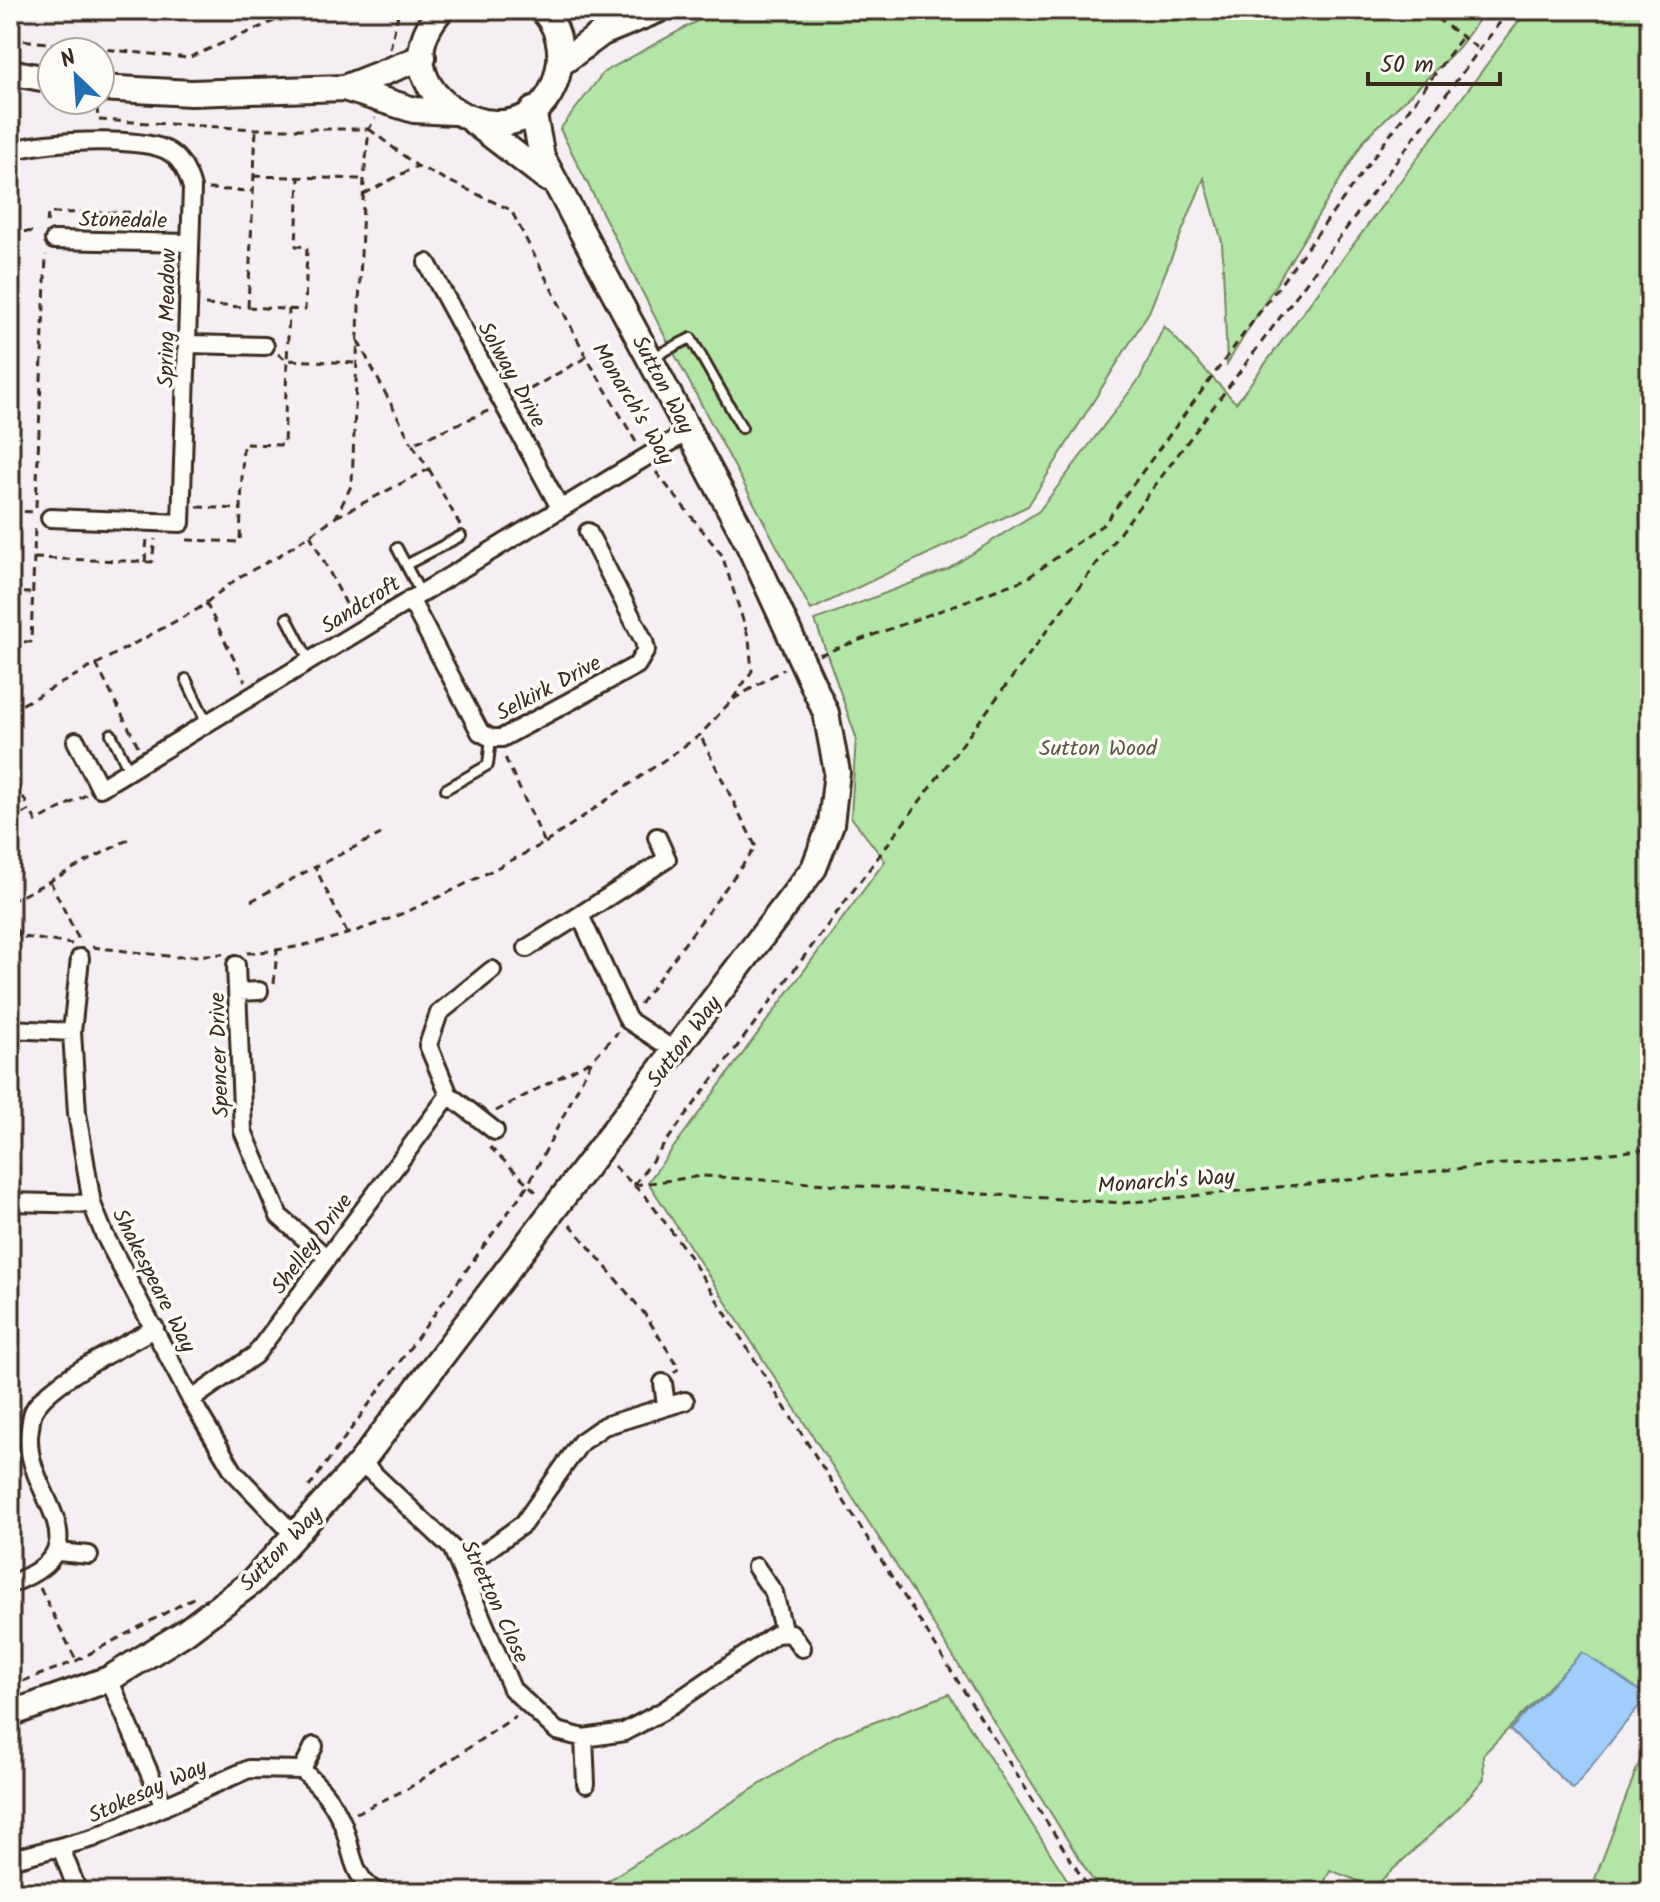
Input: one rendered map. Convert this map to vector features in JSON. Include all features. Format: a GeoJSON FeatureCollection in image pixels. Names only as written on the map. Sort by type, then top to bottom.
{"type":"FeatureCollection","features":[{"type":"Feature","properties":{"kind":"street"},"geometry":{"type":"LineString","coordinates":[[344,88],[423,57],[426,36],[441,10]]}},
{"type":"Feature","properties":{"kind":"street"},"geometry":{"type":"LineString","coordinates":[[116,89],[191,93],[344,88],[414,110],[501,124],[533,110],[551,89],[560,64],[557,35],[542,10]]}},
{"type":"Feature","properties":{"kind":"street"},"geometry":{"type":"LineString","coordinates":[[560,64],[602,33],[658,10]]}},
{"type":"Feature","properties":{"kind":"street","name":"Sutton Way"},"geometry":{"type":"LineString","coordinates":[[423,57],[430,86],[463,117],[556,185]]}},
{"type":"Feature","properties":{"kind":"street"},"geometry":{"type":"LineString","coordinates":[[10,72],[36,77]]}},
{"type":"Feature","properties":{"kind":"street","name":"Sutton Way"},"geometry":{"type":"LineString","coordinates":[[10,1714],[109,1679],[184,1633],[241,1591],[295,1536],[361,1462],[814,868],[831,824],[837,772],[826,713],[747,541],[542,157],[533,110]]}},
{"type":"Feature","properties":{"kind":"street"},"geometry":{"type":"LineString","coordinates":[[10,152],[36,143],[154,147],[177,157],[192,188]]}},
{"type":"Feature","properties":{"kind":"street","name":"Spring Meadow"},"geometry":{"type":"LineString","coordinates":[[182,506],[192,188]]}},
{"type":"Feature","properties":{"kind":"street","name":"Stonedale"},"geometry":{"type":"LineString","coordinates":[[50,238],[190,243]]}},
{"type":"Feature","properties":{"kind":"street","name":"Solway Drive"},"geometry":{"type":"LineString","coordinates":[[427,263],[559,506]]}},
{"type":"Feature","properties":{"kind":"street"},"geometry":{"type":"LineString","coordinates":[[189,344],[265,346]]}},
{"type":"Feature","properties":{"kind":"street","name":"Sandcroft"},"geometry":{"type":"LineString","coordinates":[[76,741],[100,788],[559,506],[689,431]]}},
{"type":"Feature","properties":{"kind":"street"},"geometry":{"type":"LineString","coordinates":[[43,515],[181,523],[182,506]]}},
{"type":"Feature","properties":{"kind":"street","name":"Selkirk Drive"},"geometry":{"type":"LineString","coordinates":[[415,596],[480,732],[493,738],[637,665],[644,658],[644,641],[588,532]]}},
{"type":"Feature","properties":{"kind":"street"},"geometry":{"type":"LineString","coordinates":[[527,948],[667,859],[657,837]]}},
{"type":"Feature","properties":{"kind":"street"},"geometry":{"type":"LineString","coordinates":[[580,915],[628,1020],[675,1051]]}},
{"type":"Feature","properties":{"kind":"street","name":"Shakespeare Way"},"geometry":{"type":"LineString","coordinates":[[81,952],[72,1032],[77,1113],[92,1204],[104,1234],[191,1400],[234,1472],[295,1536]]}},
{"type":"Feature","properties":{"kind":"street","name":"Spencer Drive"},"geometry":{"type":"LineString","coordinates":[[237,957],[243,1131],[279,1216],[327,1258]]}},
{"type":"Feature","properties":{"kind":"street"},"geometry":{"type":"LineString","coordinates":[[492,970],[439,1013],[428,1045],[449,1095],[495,1131]]}},
{"type":"Feature","properties":{"kind":"street"},"geometry":{"type":"LineString","coordinates":[[238,992],[259,991]]}},
{"type":"Feature","properties":{"kind":"street"},"geometry":{"type":"LineString","coordinates":[[10,1029],[72,1032]]}},
{"type":"Feature","properties":{"kind":"street","name":"Shelley Drive"},"geometry":{"type":"LineString","coordinates":[[191,1400],[255,1355],[449,1095]]}},
{"type":"Feature","properties":{"kind":"street"},"geometry":{"type":"LineString","coordinates":[[10,1202],[92,1204]]}},
{"type":"Feature","properties":{"kind":"street"},"geometry":{"type":"LineString","coordinates":[[10,1584],[34,1575],[58,1552],[61,1531],[27,1447],[34,1411],[72,1375],[155,1328]]}},
{"type":"Feature","properties":{"kind":"street"},"geometry":{"type":"LineString","coordinates":[[663,1383],[666,1405]]}},
{"type":"Feature","properties":{"kind":"street"},"geometry":{"type":"LineString","coordinates":[[461,1569],[523,1524],[581,1442],[604,1426],[685,1401]]}},
{"type":"Feature","properties":{"kind":"street","name":"Stretton Close"},"geometry":{"type":"LineString","coordinates":[[361,1462],[452,1548],[512,1689],[557,1731],[584,1738]]}},
{"type":"Feature","properties":{"kind":"street"},"geometry":{"type":"LineString","coordinates":[[58,1552],[89,1555]]}},
{"type":"Feature","properties":{"kind":"street"},"geometry":{"type":"LineString","coordinates":[[756,1567],[774,1593],[784,1633]]}},
{"type":"Feature","properties":{"kind":"street"},"geometry":{"type":"LineString","coordinates":[[586,1784],[584,1738],[624,1732],[663,1711],[776,1634],[791,1633],[802,1648]]}},
{"type":"Feature","properties":{"kind":"street"},"geometry":{"type":"LineString","coordinates":[[109,1679],[164,1807]]}},
{"type":"Feature","properties":{"kind":"street"},"geometry":{"type":"LineString","coordinates":[[314,1746],[302,1770],[324,1791],[342,1821],[353,1865],[377,1892]]}},
{"type":"Feature","properties":{"kind":"street","name":"Stokesay Way"},"geometry":{"type":"LineString","coordinates":[[10,1860],[61,1848],[249,1769],[302,1770]]}},
{"type":"Feature","properties":{"kind":"street"},"geometry":{"type":"LineString","coordinates":[[61,1848],[78,1892]]}},
{"type":"Feature","properties":{"kind":"lane"},"geometry":{"type":"LineString","coordinates":[[650,358],[691,338],[742,428]]}},
{"type":"Feature","properties":{"kind":"lane"},"geometry":{"type":"LineString","coordinates":[[406,565],[461,536]]}},
{"type":"Feature","properties":{"kind":"lane"},"geometry":{"type":"LineString","coordinates":[[397,548],[406,565],[415,596]]}},
{"type":"Feature","properties":{"kind":"lane"},"geometry":{"type":"LineString","coordinates":[[287,618],[309,660]]}},
{"type":"Feature","properties":{"kind":"lane"},"geometry":{"type":"LineString","coordinates":[[186,679],[207,723]]}},
{"type":"Feature","properties":{"kind":"lane"},"geometry":{"type":"LineString","coordinates":[[111,734],[129,770]]}},
{"type":"Feature","properties":{"kind":"lane"},"geometry":{"type":"LineString","coordinates":[[446,789],[488,765],[493,738]]}},
{"type":"Feature","properties":{"kind":"path"},"geometry":{"type":"LineString","coordinates":[[116,52],[188,58],[300,10]]}},
{"type":"Feature","properties":{"kind":"path"},"geometry":{"type":"LineString","coordinates":[[1425,10],[1479,49]]}},
{"type":"Feature","properties":{"kind":"path"},"geometry":{"type":"LineString","coordinates":[[634,1185],[1509,10]]}},
{"type":"Feature","properties":{"kind":"path"},"geometry":{"type":"LineString","coordinates":[[816,656],[1026,579],[1104,524],[1462,37]]}},
{"type":"Feature","properties":{"kind":"path"},"geometry":{"type":"LineString","coordinates":[[10,39],[36,43]]}},
{"type":"Feature","properties":{"kind":"path"},"geometry":{"type":"LineString","coordinates":[[98,116],[98,120],[256,129],[369,129],[363,195],[352,484],[336,517]]}},
{"type":"Feature","properties":{"kind":"path"},"geometry":{"type":"LineString","coordinates":[[248,307],[256,129]]}},
{"type":"Feature","properties":{"kind":"path","name":"Monarch's Way"},"geometry":{"type":"LineString","coordinates":[[369,129],[417,166],[511,210],[587,358],[644,457],[722,555],[749,639],[752,671],[732,700]]}},
{"type":"Feature","properties":{"kind":"path"},"geometry":{"type":"LineString","coordinates":[[363,195],[417,166]]}},
{"type":"Feature","properties":{"kind":"path"},"geometry":{"type":"LineString","coordinates":[[254,176],[364,179]]}},
{"type":"Feature","properties":{"kind":"path"},"geometry":{"type":"LineString","coordinates":[[189,304],[305,310],[307,247],[296,246],[299,177]]}},
{"type":"Feature","properties":{"kind":"path"},"geometry":{"type":"LineString","coordinates":[[192,188],[253,191]]}},
{"type":"Feature","properties":{"kind":"path"},"geometry":{"type":"LineString","coordinates":[[10,641],[31,642],[34,558],[43,515],[50,238],[48,213],[156,212],[157,242]]}},
{"type":"Feature","properties":{"kind":"path"},"geometry":{"type":"LineString","coordinates":[[10,231],[39,232],[50,238]]}},
{"type":"Feature","properties":{"kind":"path"},"geometry":{"type":"LineString","coordinates":[[182,540],[240,542],[243,444],[284,445],[289,309]]}},
{"type":"Feature","properties":{"kind":"path"},"geometry":{"type":"LineString","coordinates":[[357,339],[476,558]]}},
{"type":"Feature","properties":{"kind":"path"},"geometry":{"type":"LineString","coordinates":[[265,346],[287,360],[356,363]]}},
{"type":"Feature","properties":{"kind":"path"},"geometry":{"type":"LineString","coordinates":[[412,444],[505,404],[587,358]]}},
{"type":"Feature","properties":{"kind":"path"},"geometry":{"type":"LineString","coordinates":[[10,711],[206,603],[239,577],[336,517],[429,469]]}},
{"type":"Feature","properties":{"kind":"path"},"geometry":{"type":"LineString","coordinates":[[182,506],[241,509]]}},
{"type":"Feature","properties":{"kind":"path"},"geometry":{"type":"LineString","coordinates":[[10,511],[43,515]]}},
{"type":"Feature","properties":{"kind":"path"},"geometry":{"type":"LineString","coordinates":[[145,562],[149,522]]}},
{"type":"Feature","properties":{"kind":"path"},"geometry":{"type":"LineString","coordinates":[[310,535],[360,630]]}},
{"type":"Feature","properties":{"kind":"path"},"geometry":{"type":"LineString","coordinates":[[34,558],[152,562],[153,539],[167,539]]}},
{"type":"Feature","properties":{"kind":"path"},"geometry":{"type":"LineString","coordinates":[[10,592],[32,593]]}},
{"type":"Feature","properties":{"kind":"path"},"geometry":{"type":"LineString","coordinates":[[206,603],[252,695]]}},
{"type":"Feature","properties":{"kind":"path"},"geometry":{"type":"LineString","coordinates":[[96,664],[145,760]]}},
{"type":"Feature","properties":{"kind":"path"},"geometry":{"type":"LineString","coordinates":[[10,935],[81,952],[237,957],[277,951],[388,922],[545,843],[700,735],[732,700],[788,667]]}},
{"type":"Feature","properties":{"kind":"path"},"geometry":{"type":"LineString","coordinates":[[307,1496],[311,1482],[528,1185],[592,1060],[628,1020],[756,847],[700,735]]}},
{"type":"Feature","properties":{"kind":"path"},"geometry":{"type":"LineString","coordinates":[[493,738],[545,843]]}},
{"type":"Feature","properties":{"kind":"path"},"geometry":{"type":"LineString","coordinates":[[10,772],[36,821],[89,793]]}},
{"type":"Feature","properties":{"kind":"path"},"geometry":{"type":"LineString","coordinates":[[10,820],[30,810]]}},
{"type":"Feature","properties":{"kind":"path"},"geometry":{"type":"LineString","coordinates":[[251,901],[381,834]]}},
{"type":"Feature","properties":{"kind":"path"},"geometry":{"type":"LineString","coordinates":[[10,902],[131,838]]}},
{"type":"Feature","properties":{"kind":"path"},"geometry":{"type":"LineString","coordinates":[[315,867],[347,933]]}},
{"type":"Feature","properties":{"kind":"path"},"geometry":{"type":"LineString","coordinates":[[50,881],[81,952]]}},
{"type":"Feature","properties":{"kind":"path"},"geometry":{"type":"LineString","coordinates":[[10,917],[20,936]]}},
{"type":"Feature","properties":{"kind":"path"},"geometry":{"type":"LineString","coordinates":[[259,991],[274,990],[277,951]]}},
{"type":"Feature","properties":{"kind":"path"},"geometry":{"type":"LineString","coordinates":[[528,1185],[489,1149],[495,1131],[493,1113],[592,1060]]}},
{"type":"Feature","properties":{"kind":"path","name":"Monarch's Way"},"geometry":{"type":"LineString","coordinates":[[634,1185],[702,1176],[1123,1203],[1650,1149]]}},
{"type":"Feature","properties":{"kind":"path"},"geometry":{"type":"LineString","coordinates":[[600,1152],[634,1185],[686,1251],[1091,1892]]}},
{"type":"Feature","properties":{"kind":"path"},"geometry":{"type":"LineString","coordinates":[[556,1208],[644,1313],[679,1368],[663,1383]]}},
{"type":"Feature","properties":{"kind":"path"},"geometry":{"type":"LineString","coordinates":[[34,1575],[76,1661]]}},
{"type":"Feature","properties":{"kind":"path"},"geometry":{"type":"LineString","coordinates":[[10,1686],[76,1661],[202,1593]]}},
{"type":"Feature","properties":{"kind":"path"},"geometry":{"type":"LineString","coordinates":[[342,1821],[385,1797],[409,1788],[530,1707]]}},
{"type":"Feature","properties":{"kind":"green space"},"geometry":{"type":"Polygon","coordinates":[[[717,10],[1486,10],[1459,47],[1365,139],[1227,364],[1222,242],[1204,178],[1149,312],[1028,506],[811,610],[659,325],[560,129],[604,72],[717,10]]]}},
{"type":"Feature","properties":{"kind":"green space","name":"Sutton Wood"},"geometry":{"type":"Polygon","coordinates":[[[1527,10],[1650,10],[1650,1698],[1582,1653],[1483,1755],[1484,1779],[1456,1811],[1374,1887],[1330,1870],[1320,1892],[1100,1892],[888,1552],[648,1182],[885,861],[851,817],[856,737],[815,620],[948,569],[1039,511],[1140,378],[1164,326],[1236,403],[1527,10]]]}},
{"type":"Feature","properties":{"kind":"green space"},"geometry":{"type":"Polygon","coordinates":[[[949,1694],[1075,1892],[590,1892],[835,1737],[949,1694]]]}},
{"type":"Feature","properties":{"kind":"green space"},"geometry":{"type":"Polygon","coordinates":[[[1650,1734],[1650,1892],[1633,1892],[1595,1879],[1650,1734]]]}},
{"type":"Feature","properties":{"kind":"water"},"geometry":{"type":"Polygon","coordinates":[[[1582,1652],[1647,1696],[1573,1789],[1510,1730],[1582,1652]]]}}]}
